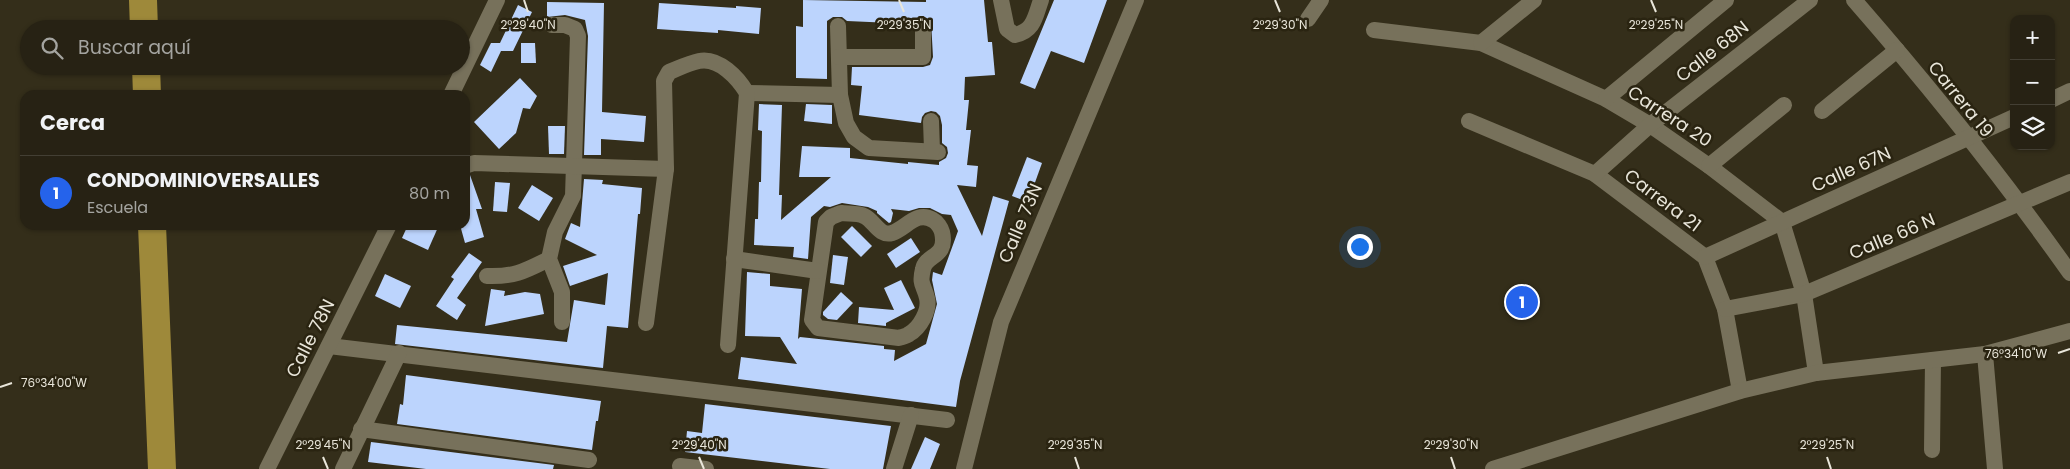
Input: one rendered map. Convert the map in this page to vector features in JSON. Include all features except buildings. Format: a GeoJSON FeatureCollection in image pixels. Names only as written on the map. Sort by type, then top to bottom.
{"type":"FeatureCollection","features":[{"type":"Feature","properties":{"kind":"highway"},"geometry":{"type":"LineString","coordinates":[[143,0],[144,20]]}},
{"type":"Feature","properties":{"kind":"highway"},"geometry":{"type":"LineString","coordinates":[[146,75],[147,90]]}},
{"type":"Feature","properties":{"kind":"highway"},"geometry":{"type":"LineString","coordinates":[[152,230],[162,469]]}},
{"type":"Feature","properties":{"kind":"street"},"geometry":{"type":"LineString","coordinates":[[470,56],[497,0]]}},
{"type":"Feature","properties":{"kind":"street"},"geometry":{"type":"LineString","coordinates":[[1001,0],[1007,29],[1015,35],[1025,33],[1030,28],[1041,0]]}},
{"type":"Feature","properties":{"kind":"street","name":"Calle 73N"},"geometry":{"type":"LineString","coordinates":[[964,469],[1001,322],[1136,0]]}},
{"type":"Feature","properties":{"kind":"street"},"geometry":{"type":"LineString","coordinates":[[1308,19],[1321,0]]}},
{"type":"Feature","properties":{"kind":"street"},"geometry":{"type":"LineString","coordinates":[[1481,43],[1534,0]]}},
{"type":"Feature","properties":{"kind":"street"},"geometry":{"type":"LineString","coordinates":[[1606,99],[1726,0]]}},
{"type":"Feature","properties":{"kind":"street","name":"Calle 68N"},"geometry":{"type":"LineString","coordinates":[[1595,174],[1650,125],[1810,0]]}},
{"type":"Feature","properties":{"kind":"street","name":"Carrera 19"},"geometry":{"type":"LineString","coordinates":[[1854,0],[2021,203],[2070,273]]}},
{"type":"Feature","properties":{"kind":"street"},"geometry":{"type":"LineString","coordinates":[[552,25],[565,25],[575,29],[578,36],[573,196],[555,232],[549,259],[562,292],[562,322]]}},
{"type":"Feature","properties":{"kind":"street"},"geometry":{"type":"LineString","coordinates":[[838,26],[840,95],[846,124],[854,137],[869,148],[935,151],[931,121]]}},
{"type":"Feature","properties":{"kind":"street"},"geometry":{"type":"LineString","coordinates":[[839,57],[923,57],[923,26]]}},
{"type":"Feature","properties":{"kind":"street","name":"Carrera 20"},"geometry":{"type":"LineString","coordinates":[[1374,30],[1481,43],[1606,99],[1650,125],[1709,166],[1782,222]]}},
{"type":"Feature","properties":{"kind":"street"},"geometry":{"type":"LineString","coordinates":[[1822,111],[1897,50]]}},
{"type":"Feature","properties":{"kind":"street"},"geometry":{"type":"LineString","coordinates":[[646,323],[666,169],[664,81],[669,72],[700,61],[711,61],[737,78],[747,93],[728,345]]}},
{"type":"Feature","properties":{"kind":"street"},"geometry":{"type":"LineString","coordinates":[[453,90],[461,75]]}},
{"type":"Feature","properties":{"kind":"street"},"geometry":{"type":"LineString","coordinates":[[2055,98],[2070,91]]}},
{"type":"Feature","properties":{"kind":"street"},"geometry":{"type":"LineString","coordinates":[[747,93],[840,95]]}},
{"type":"Feature","properties":{"kind":"street"},"geometry":{"type":"LineString","coordinates":[[1709,166],[1784,105]]}},
{"type":"Feature","properties":{"kind":"street","name":"Calle 67N"},"geometry":{"type":"LineString","coordinates":[[1705,257],[2010,119]]}},
{"type":"Feature","properties":{"kind":"street","name":"Carrera 21"},"geometry":{"type":"LineString","coordinates":[[1469,120],[1595,174],[1705,257],[1725,309],[1740,391]]}},
{"type":"Feature","properties":{"kind":"street"},"geometry":{"type":"LineString","coordinates":[[470,162],[666,169]]}},
{"type":"Feature","properties":{"kind":"street","name":"Calle 66 N"},"geometry":{"type":"LineString","coordinates":[[1725,309],[1804,294],[2070,182]]}},
{"type":"Feature","properties":{"kind":"street"},"geometry":{"type":"LineString","coordinates":[[841,213],[864,216],[880,231],[886,233],[893,233],[910,220],[923,218],[934,220],[941,228],[944,241],[938,254],[923,266],[920,282],[927,298],[928,308],[920,324],[910,334],[899,338],[818,328],[812,320],[818,271],[826,222],[841,213]]}},
{"type":"Feature","properties":{"kind":"street"},"geometry":{"type":"LineString","coordinates":[[1782,222],[1804,294],[1816,373]]}},
{"type":"Feature","properties":{"kind":"street","name":"Calle 78N"},"geometry":{"type":"LineString","coordinates":[[267,469],[387,230]]}},
{"type":"Feature","properties":{"kind":"street"},"geometry":{"type":"LineString","coordinates":[[487,276],[506,277],[518,274],[549,259]]}},
{"type":"Feature","properties":{"kind":"street"},"geometry":{"type":"LineString","coordinates":[[734,259],[818,271]]}},
{"type":"Feature","properties":{"kind":"street"},"geometry":{"type":"LineString","coordinates":[[1493,469],[1740,391],[1816,373],[1985,354],[2070,331]]}},
{"type":"Feature","properties":{"kind":"street"},"geometry":{"type":"LineString","coordinates":[[329,346],[947,420]]}},
{"type":"Feature","properties":{"kind":"street"},"geometry":{"type":"LineString","coordinates":[[342,469],[399,353]]}},
{"type":"Feature","properties":{"kind":"street"},"geometry":{"type":"LineString","coordinates":[[1985,354],[1995,469]]}},
{"type":"Feature","properties":{"kind":"street"},"geometry":{"type":"LineString","coordinates":[[1932,450],[1933,360]]}},
{"type":"Feature","properties":{"kind":"street"},"geometry":{"type":"LineString","coordinates":[[894,469],[911,415]]}},
{"type":"Feature","properties":{"kind":"street"},"geometry":{"type":"LineString","coordinates":[[361,429],[589,460]]}},
{"type":"Feature","properties":{"kind":"street"},"geometry":{"type":"LineString","coordinates":[[680,466],[706,469]]}},
{"type":"Feature","properties":{"kind":"place","name":"CONDOMINIOVERSALLES"},"geometry":{"type":"Point","coordinates":[1522,302]}}]}
